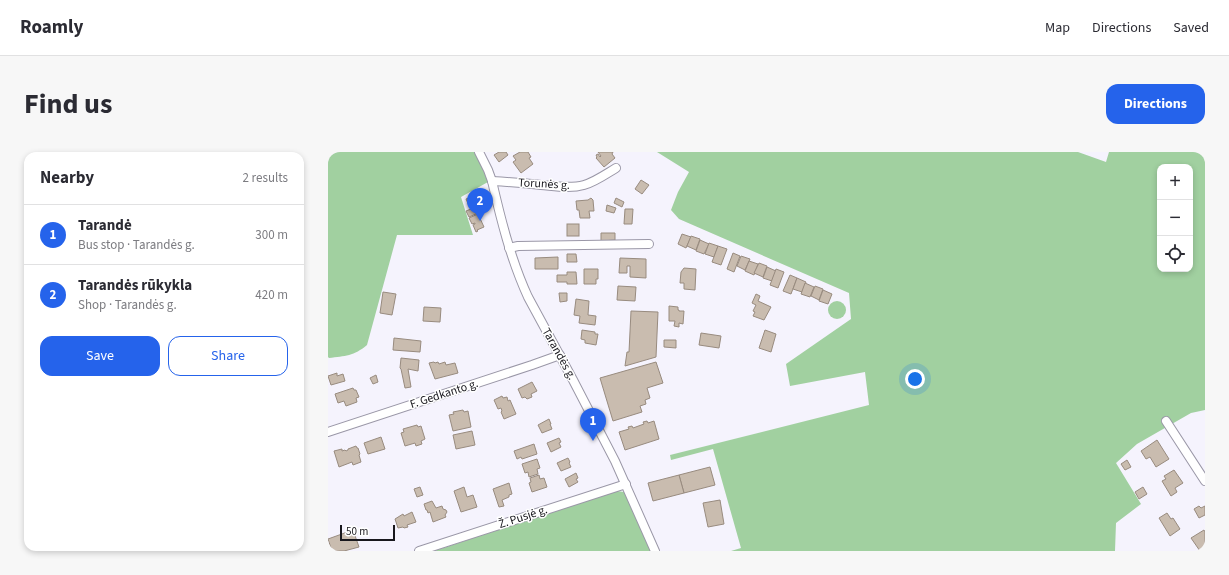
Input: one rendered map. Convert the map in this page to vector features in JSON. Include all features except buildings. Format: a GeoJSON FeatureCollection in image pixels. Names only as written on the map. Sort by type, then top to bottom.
{"type":"FeatureCollection","features":[{"type":"Feature","properties":{"kind":"street","name":"Tarandės g."},"geometry":{"type":"LineString","coordinates":[[479,152],[492,181],[509,248],[515,267],[528,297],[560,355],[626,484],[655,551]]}},
{"type":"Feature","properties":{"kind":"street","name":"Torunės g."},"geometry":{"type":"LineString","coordinates":[[492,181],[573,186],[590,183],[616,168]]}},
{"type":"Feature","properties":{"kind":"street"},"geometry":{"type":"LineString","coordinates":[[509,248],[518,246],[650,244]]}},
{"type":"Feature","properties":{"kind":"street","name":"F. Gedkanto g."},"geometry":{"type":"LineString","coordinates":[[328,432],[560,355]]}},
{"type":"Feature","properties":{"kind":"street"},"geometry":{"type":"LineString","coordinates":[[1166,421],[1205,481]]}},
{"type":"Feature","properties":{"kind":"street","name":"Ž. Pusjė g."},"geometry":{"type":"LineString","coordinates":[[419,551],[626,484]]}},
{"type":"Feature","properties":{"kind":"green space"},"geometry":{"type":"Polygon","coordinates":[[[328,152],[475,152],[488,182],[461,197],[473,235],[397,235],[367,345],[362,349],[345,356],[329,358],[328,357],[328,152]]]}},
{"type":"Feature","properties":{"kind":"green space"},"geometry":{"type":"Polygon","coordinates":[[[657,152],[1078,152],[1106,162],[1109,152],[1205,152],[1205,410],[1191,413],[1137,444],[1116,463],[1141,504],[1116,523],[1115,551],[731,551],[741,548],[713,449],[671,460],[670,455],[869,405],[865,372],[790,386],[786,364],[851,319],[849,293],[679,219],[671,210],[678,192],[689,172],[657,152]]]}},
{"type":"Feature","properties":{"kind":"green space"},"geometry":{"type":"Polygon","coordinates":[[[837,301],[843,304],[846,310],[843,316],[837,319],[831,316],[828,310],[831,304],[837,301]]]}},
{"type":"Feature","properties":{"kind":"green space"},"geometry":{"type":"Polygon","coordinates":[[[617,491],[624,492],[626,494],[651,551],[434,551],[617,491]]]}},
{"type":"Feature","properties":{"kind":"place","name":"Tarandės rūkykla"},"geometry":{"type":"Point","coordinates":[480,221]}},
{"type":"Feature","properties":{"kind":"place","name":"Tarandė"},"geometry":{"type":"Point","coordinates":[593,441]}}]}
